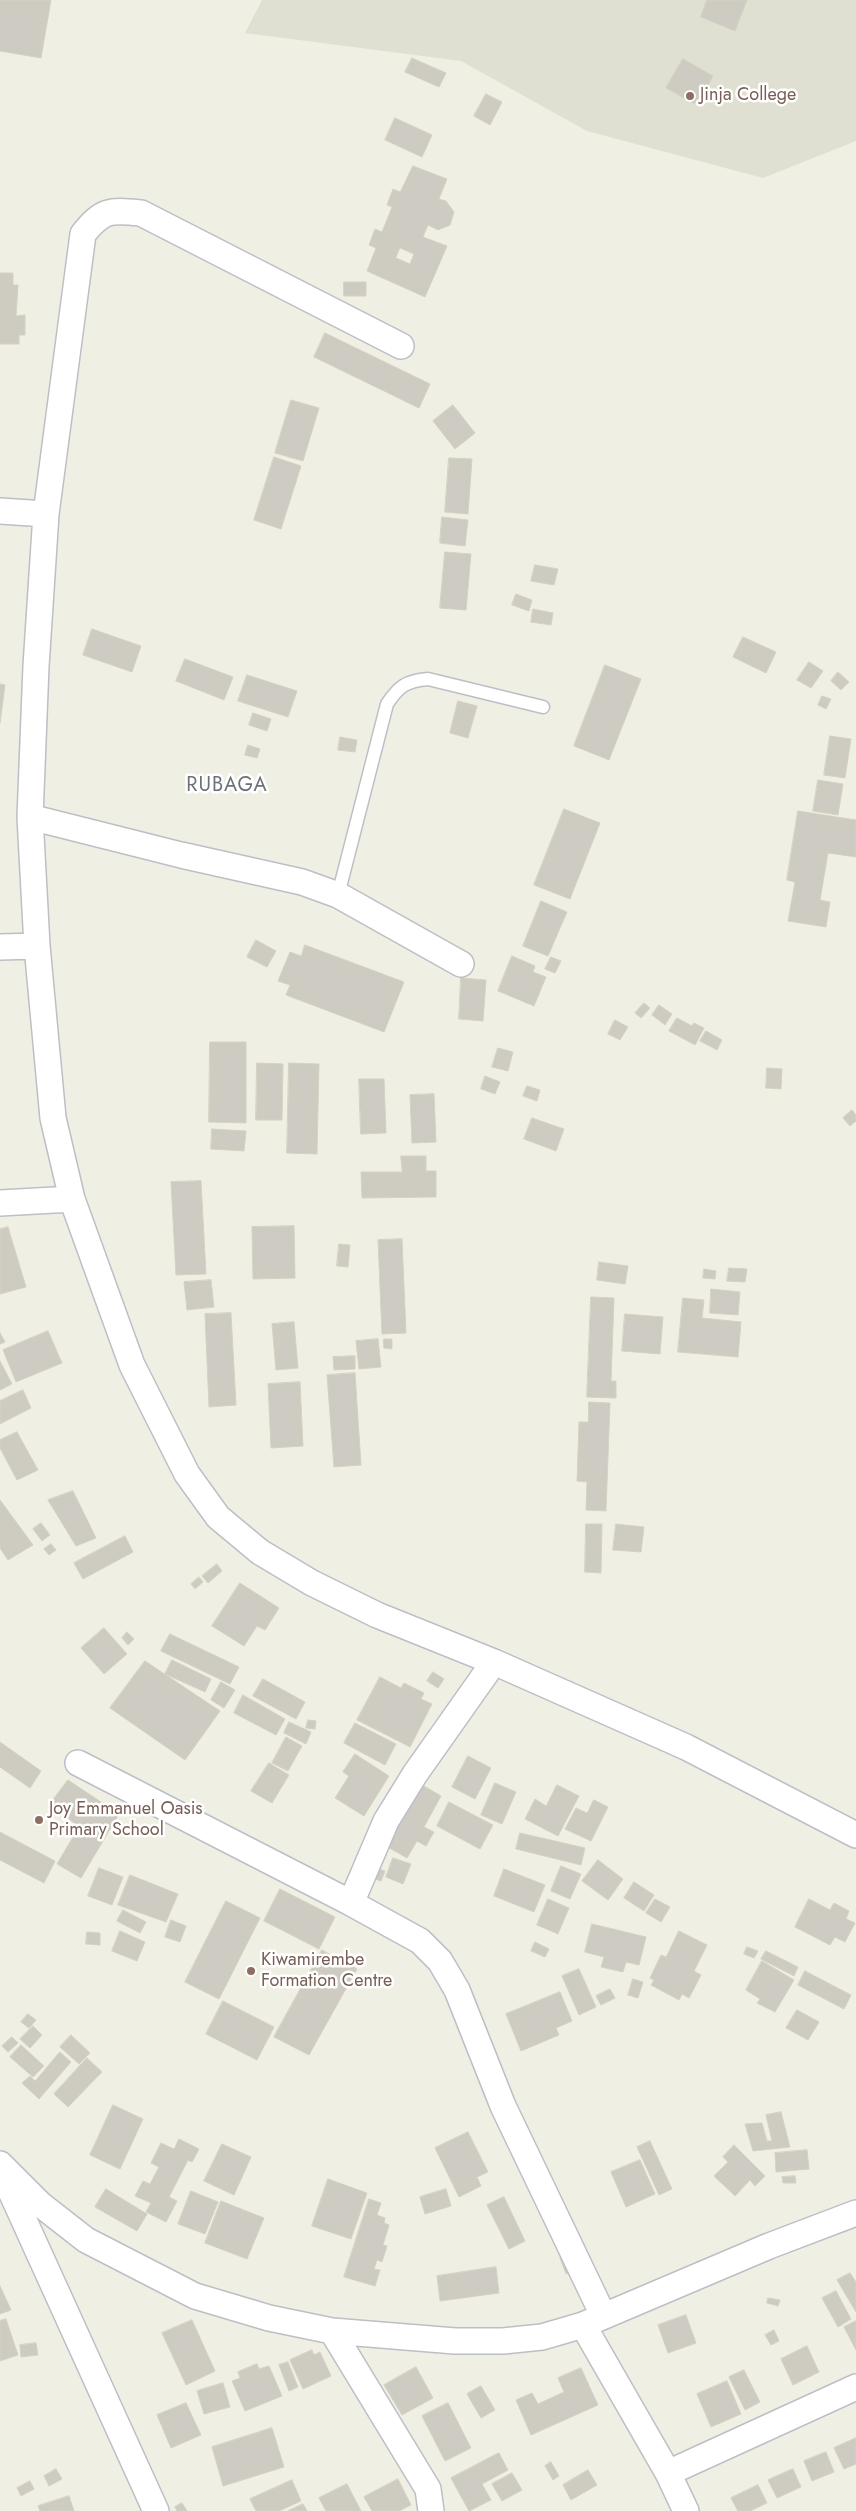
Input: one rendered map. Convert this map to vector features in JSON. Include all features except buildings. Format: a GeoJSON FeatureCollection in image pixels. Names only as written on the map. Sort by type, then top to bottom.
{"type":"FeatureCollection","features":[{"type":"Feature","properties":{"kind":"street"},"geometry":{"type":"LineString","coordinates":[[401,346],[141,213],[115,210],[96,218],[83,234],[46,514],[36,666],[30,817],[37,946],[53,1118],[72,1199],[132,1365],[187,1474],[218,1517],[260,1552],[312,1583],[377,1615],[494,1662],[686,1747],[856,1836]]}},
{"type":"Feature","properties":{"kind":"street"},"geometry":{"type":"LineString","coordinates":[[0,511],[46,514]]}},
{"type":"Feature","properties":{"kind":"street"},"geometry":{"type":"LineString","coordinates":[[30,817],[181,855],[302,882],[338,895],[461,964]]}},
{"type":"Feature","properties":{"kind":"street"},"geometry":{"type":"LineString","coordinates":[[0,947],[37,946]]}},
{"type":"Feature","properties":{"kind":"street"},"geometry":{"type":"LineString","coordinates":[[0,1203],[72,1199]]}},
{"type":"Feature","properties":{"kind":"street"},"geometry":{"type":"LineString","coordinates":[[351,1903],[386,1821],[415,1774],[494,1662]]}},
{"type":"Feature","properties":{"kind":"street"},"geometry":{"type":"LineString","coordinates":[[78,1763],[351,1903],[420,1941],[440,1961],[456,1990],[593,2320],[686,2511]]}},
{"type":"Feature","properties":{"kind":"street"},"geometry":{"type":"LineString","coordinates":[[0,2164],[40,2204],[86,2240],[139,2270],[195,2296],[269,2318],[332,2330],[455,2341],[503,2341],[542,2337],[593,2320],[770,2246],[856,2213]]}},
{"type":"Feature","properties":{"kind":"street"},"geometry":{"type":"LineString","coordinates":[[0,2168],[156,2511]]}},
{"type":"Feature","properties":{"kind":"street"},"geometry":{"type":"LineString","coordinates":[[332,2330],[428,2489],[431,2511]]}},
{"type":"Feature","properties":{"kind":"street"},"geometry":{"type":"LineString","coordinates":[[668,2473],[856,2387]]}},
{"type":"Feature","properties":{"kind":"lane"},"geometry":{"type":"LineString","coordinates":[[338,895],[387,704],[396,691],[410,681],[428,679],[543,708]]}},
{"type":"Feature","properties":{"kind":"shaded area","name":"Jinja College"},"geometry":{"type":"Polygon","coordinates":[[[262,0],[856,0],[856,141],[763,178],[587,131],[461,61],[245,33],[262,0]]]}},
{"type":"Feature","properties":{"kind":"place","name":"Jinja College"},"geometry":{"type":"Point","coordinates":[690,96]}},
{"type":"Feature","properties":{"kind":"place","name":"Joy Emmanuel Oasis Primary School"},"geometry":{"type":"Point","coordinates":[39,1820]}},
{"type":"Feature","properties":{"kind":"place","name":"Kiwamirembe Formation Centre"},"geometry":{"type":"Point","coordinates":[251,1971]}},
{"type":"Feature","properties":{"kind":"district","name":"RUBAGA"},"geometry":{"type":"Point","coordinates":[227,786]}}]}
